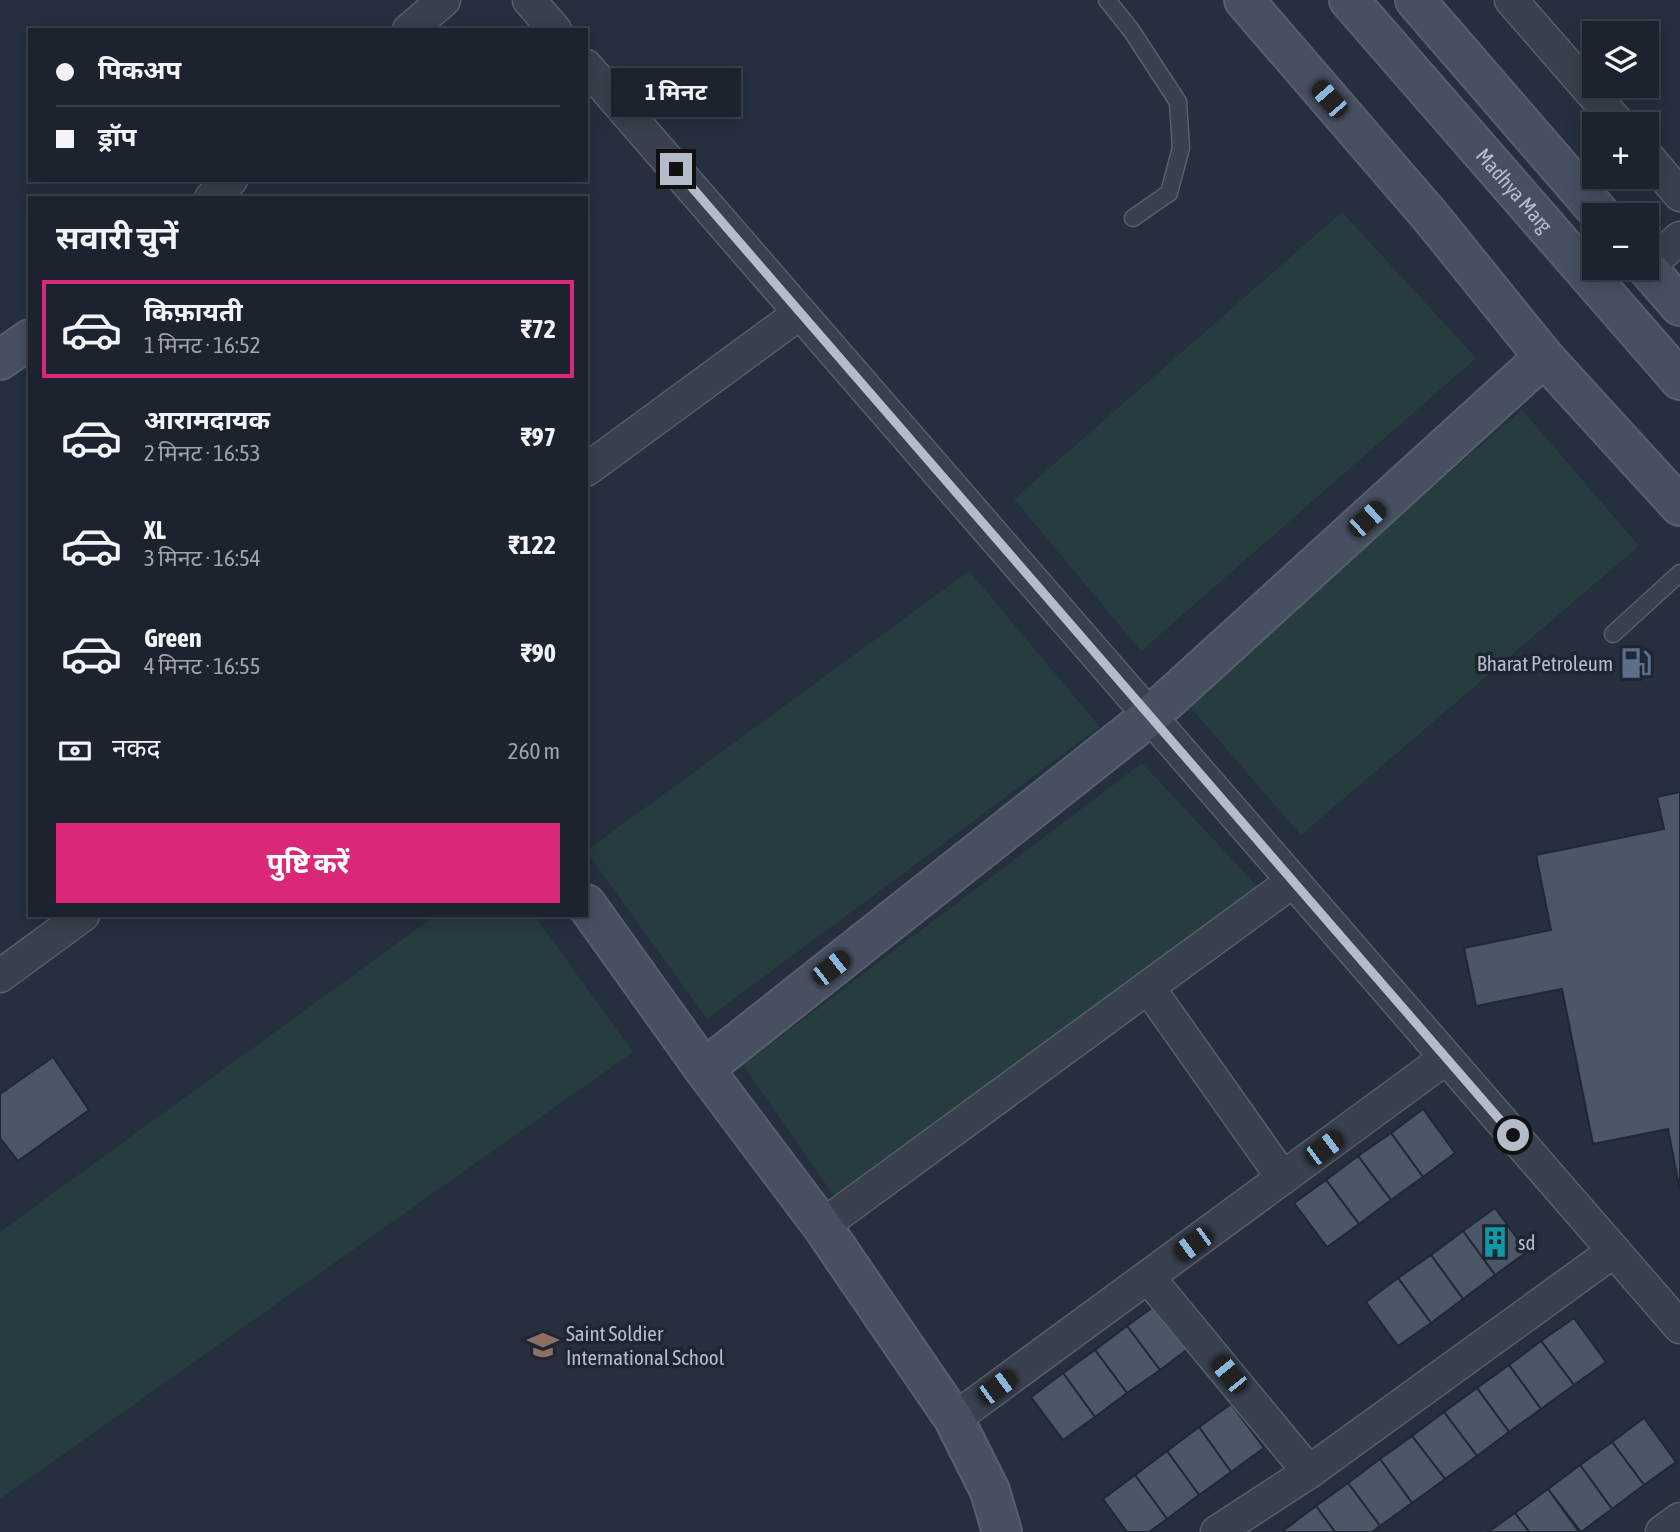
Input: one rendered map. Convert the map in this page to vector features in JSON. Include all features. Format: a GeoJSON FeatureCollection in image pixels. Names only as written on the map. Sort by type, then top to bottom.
{"type":"FeatureCollection","features":[{"type":"Feature","properties":{"kind":"street"},"geometry":{"type":"LineString","coordinates":[[411,28],[444,0]]}},
{"type":"Feature","properties":{"kind":"street"},"geometry":{"type":"LineString","coordinates":[[529,0],[553,28]]}},
{"type":"Feature","properties":{"kind":"street"},"geometry":{"type":"LineString","coordinates":[[1244,0],[1431,217],[1544,357],[1680,506]]}},
{"type":"Feature","properties":{"kind":"street","name":"Madhya Marg"},"geometry":{"type":"LineString","coordinates":[[1349,0],[1680,380]]}},
{"type":"Feature","properties":{"kind":"street"},"geometry":{"type":"LineString","coordinates":[[1415,0],[1591,203]]}},
{"type":"Feature","properties":{"kind":"street"},"geometry":{"type":"LineString","coordinates":[[1511,0],[1609,112]]}},
{"type":"Feature","properties":{"kind":"street"},"geometry":{"type":"LineString","coordinates":[[588,68],[1680,1327]]}},
{"type":"Feature","properties":{"kind":"street"},"geometry":{"type":"LineString","coordinates":[[1659,170],[1680,195]]}},
{"type":"Feature","properties":{"kind":"street"},"geometry":{"type":"LineString","coordinates":[[213,196],[230,182]]}},
{"type":"Feature","properties":{"kind":"street"},"geometry":{"type":"LineString","coordinates":[[1659,256],[1680,238]]}},
{"type":"Feature","properties":{"kind":"street"},"geometry":{"type":"LineString","coordinates":[[1658,280],[1680,306]]}},
{"type":"Feature","properties":{"kind":"street"},"geometry":{"type":"LineString","coordinates":[[588,469],[800,313]]}},
{"type":"Feature","properties":{"kind":"street"},"geometry":{"type":"LineString","coordinates":[[0,360],[28,340]]}},
{"type":"Feature","properties":{"kind":"street"},"geometry":{"type":"LineString","coordinates":[[704,1069],[1150,716],[1544,357]]}},
{"type":"Feature","properties":{"kind":"street"},"geometry":{"type":"LineString","coordinates":[[822,1226],[1293,881]]}},
{"type":"Feature","properties":{"kind":"street"},"geometry":{"type":"LineString","coordinates":[[588,907],[704,1069],[822,1226],[954,1419],[990,1491],[1002,1532]]}},
{"type":"Feature","properties":{"kind":"street"},"geometry":{"type":"LineString","coordinates":[[0,976],[80,917]]}},
{"type":"Feature","properties":{"kind":"street"},"geometry":{"type":"LineString","coordinates":[[1148,987],[1283,1178]]}},
{"type":"Feature","properties":{"kind":"street"},"geometry":{"type":"LineString","coordinates":[[954,1419],[1446,1058]]}},
{"type":"Feature","properties":{"kind":"street"},"geometry":{"type":"LineString","coordinates":[[1217,1532],[1309,1472],[1614,1251]]}},
{"type":"Feature","properties":{"kind":"street"},"geometry":{"type":"LineString","coordinates":[[1148,1277],[1309,1472]]}},
{"type":"Feature","properties":{"kind":"street"},"geometry":{"type":"LineString","coordinates":[[1662,1532],[1680,1520]]}},
{"type":"Feature","properties":{"kind":"lane"},"geometry":{"type":"LineString","coordinates":[[1107,0],[1131,30],[1178,102],[1181,148],[1170,193],[1133,218]]}},
{"type":"Feature","properties":{"kind":"lane"},"geometry":{"type":"LineString","coordinates":[[1613,634],[1680,573]]}},
{"type":"Feature","properties":{"kind":"green space"},"geometry":{"type":"Polygon","coordinates":[[[1342,212],[1476,358],[1141,651],[1014,499],[1342,212]]]}},
{"type":"Feature","properties":{"kind":"green space"},"geometry":{"type":"Polygon","coordinates":[[[1522,410],[1639,546],[1301,835],[1184,700],[1522,410]]]}},
{"type":"Feature","properties":{"kind":"green space"},"geometry":{"type":"Polygon","coordinates":[[[969,571],[1100,727],[707,1019],[588,854],[588,850],[969,571]]]}},
{"type":"Feature","properties":{"kind":"green space"},"geometry":{"type":"Polygon","coordinates":[[[1142,763],[1260,889],[834,1196],[743,1065],[1142,763]]]}},
{"type":"Feature","properties":{"kind":"green space"},"geometry":{"type":"Polygon","coordinates":[[[433,917],[535,917],[633,1052],[0,1499],[0,1232],[433,917]]]}},
{"type":"Feature","properties":{"kind":"building"},"geometry":{"type":"Polygon","coordinates":[[[1680,792],[1680,1191],[1668,1129],[1593,1144],[1562,989],[1476,1006],[1464,948],[1551,930],[1536,855],[1664,829],[1657,797],[1680,792]]]}},
{"type":"Feature","properties":{"kind":"building"},"geometry":{"type":"Polygon","coordinates":[[[53,1057],[89,1110],[18,1161],[0,1138],[0,1094],[53,1057]]]}},
{"type":"Feature","properties":{"kind":"building"},"geometry":{"type":"Polygon","coordinates":[[[1423,1109],[1455,1153],[1423,1177],[1391,1133],[1423,1109]]]}},
{"type":"Feature","properties":{"kind":"building"},"geometry":{"type":"Polygon","coordinates":[[[1391,1133],[1423,1177],[1391,1200],[1358,1156],[1391,1133]]]}},
{"type":"Feature","properties":{"kind":"building"},"geometry":{"type":"Polygon","coordinates":[[[1358,1156],[1391,1200],[1359,1224],[1326,1180],[1358,1156]]]}},
{"type":"Feature","properties":{"kind":"building"},"geometry":{"type":"Polygon","coordinates":[[[1326,1180],[1359,1224],[1327,1247],[1294,1203],[1326,1180]]]}},
{"type":"Feature","properties":{"kind":"building","name":"sd"},"geometry":{"type":"Polygon","coordinates":[[[1495,1208],[1527,1252],[1495,1275],[1463,1231],[1495,1208]]]}},
{"type":"Feature","properties":{"kind":"building"},"geometry":{"type":"Polygon","coordinates":[[[1463,1231],[1495,1275],[1463,1299],[1431,1255],[1463,1231]]]}},
{"type":"Feature","properties":{"kind":"building"},"geometry":{"type":"Polygon","coordinates":[[[1431,1255],[1463,1299],[1431,1323],[1398,1278],[1431,1255]]]}},
{"type":"Feature","properties":{"kind":"building"},"geometry":{"type":"Polygon","coordinates":[[[1398,1278],[1431,1323],[1398,1346],[1366,1302],[1398,1278]]]}},
{"type":"Feature","properties":{"kind":"building"},"geometry":{"type":"Polygon","coordinates":[[[1160,1302],[1192,1346],[1160,1370],[1127,1326],[1160,1302]]]}},
{"type":"Feature","properties":{"kind":"building"},"geometry":{"type":"Polygon","coordinates":[[[1574,1318],[1606,1362],[1574,1385],[1541,1341],[1574,1318]]]}},
{"type":"Feature","properties":{"kind":"building"},"geometry":{"type":"Polygon","coordinates":[[[1127,1326],[1160,1370],[1127,1393],[1095,1350],[1127,1326]]]}},
{"type":"Feature","properties":{"kind":"building"},"geometry":{"type":"Polygon","coordinates":[[[1541,1341],[1574,1385],[1541,1409],[1509,1365],[1541,1341]]]}},
{"type":"Feature","properties":{"kind":"building"},"geometry":{"type":"Polygon","coordinates":[[[1095,1350],[1127,1393],[1095,1417],[1063,1373],[1095,1350]]]}},
{"type":"Feature","properties":{"kind":"building"},"geometry":{"type":"Polygon","coordinates":[[[1509,1365],[1541,1409],[1509,1432],[1477,1388],[1509,1365]]]}},
{"type":"Feature","properties":{"kind":"building"},"geometry":{"type":"Polygon","coordinates":[[[1063,1373],[1095,1417],[1063,1440],[1031,1397],[1063,1373]]]}},
{"type":"Feature","properties":{"kind":"building"},"geometry":{"type":"Polygon","coordinates":[[[1477,1388],[1509,1432],[1477,1456],[1444,1412],[1477,1388]]]}},
{"type":"Feature","properties":{"kind":"building"},"geometry":{"type":"Polygon","coordinates":[[[1231,1404],[1264,1448],[1231,1472],[1199,1427],[1231,1404]]]}},
{"type":"Feature","properties":{"kind":"building"},"geometry":{"type":"Polygon","coordinates":[[[1444,1412],[1477,1456],[1445,1479],[1412,1436],[1444,1412]]]}},
{"type":"Feature","properties":{"kind":"building"},"geometry":{"type":"Polygon","coordinates":[[[1644,1418],[1676,1462],[1644,1485],[1612,1442],[1644,1418]]]}},
{"type":"Feature","properties":{"kind":"building"},"geometry":{"type":"Polygon","coordinates":[[[1199,1427],[1231,1472],[1199,1495],[1167,1451],[1199,1427]]]}},
{"type":"Feature","properties":{"kind":"building"},"geometry":{"type":"Polygon","coordinates":[[[1412,1436],[1445,1479],[1412,1503],[1380,1459],[1412,1436]]]}},
{"type":"Feature","properties":{"kind":"building"},"geometry":{"type":"Polygon","coordinates":[[[1612,1442],[1644,1485],[1612,1509],[1580,1465],[1612,1442]]]}},
{"type":"Feature","properties":{"kind":"building"},"geometry":{"type":"Polygon","coordinates":[[[1167,1451],[1199,1495],[1167,1519],[1135,1475],[1167,1451]]]}},
{"type":"Feature","properties":{"kind":"building"},"geometry":{"type":"Polygon","coordinates":[[[1380,1459],[1412,1503],[1380,1526],[1348,1483],[1380,1459]]]}},
{"type":"Feature","properties":{"kind":"building"},"geometry":{"type":"Polygon","coordinates":[[[1580,1465],[1612,1509],[1581,1532],[1548,1489],[1580,1465]]]}},
{"type":"Feature","properties":{"kind":"building"},"geometry":{"type":"Polygon","coordinates":[[[1135,1475],[1167,1519],[1149,1532],[1127,1532],[1103,1499],[1135,1475]]]}},
{"type":"Feature","properties":{"kind":"building"},"geometry":{"type":"Polygon","coordinates":[[[1348,1483],[1380,1526],[1372,1532],[1335,1532],[1316,1506],[1348,1483]]]}},
{"type":"Feature","properties":{"kind":"building"},"geometry":{"type":"Polygon","coordinates":[[[1548,1489],[1579,1532],[1529,1532],[1515,1513],[1548,1489]]]}},
{"type":"Feature","properties":{"kind":"building"},"geometry":{"type":"Polygon","coordinates":[[[1316,1506],[1335,1532],[1285,1532],[1284,1530],[1316,1506]]]}},
{"type":"Feature","properties":{"kind":"building"},"geometry":{"type":"Polygon","coordinates":[[[1515,1513],[1529,1532],[1488,1532],[1515,1513]]]}},
{"type":"Feature","properties":{"kind":"place","name":"Bharat Petroleum"},"geometry":{"type":"Point","coordinates":[1636,663]}},
{"type":"Feature","properties":{"kind":"place","name":"sd"},"geometry":{"type":"Point","coordinates":[1495,1242]}},
{"type":"Feature","properties":{"kind":"place","name":"Saint Soldier International School"},"geometry":{"type":"Point","coordinates":[543,1345]}},
{"type":"Feature","properties":{"kind":"route"},"geometry":{"type":"LineString","coordinates":[[676,169],[1513,1135]]}}]}
